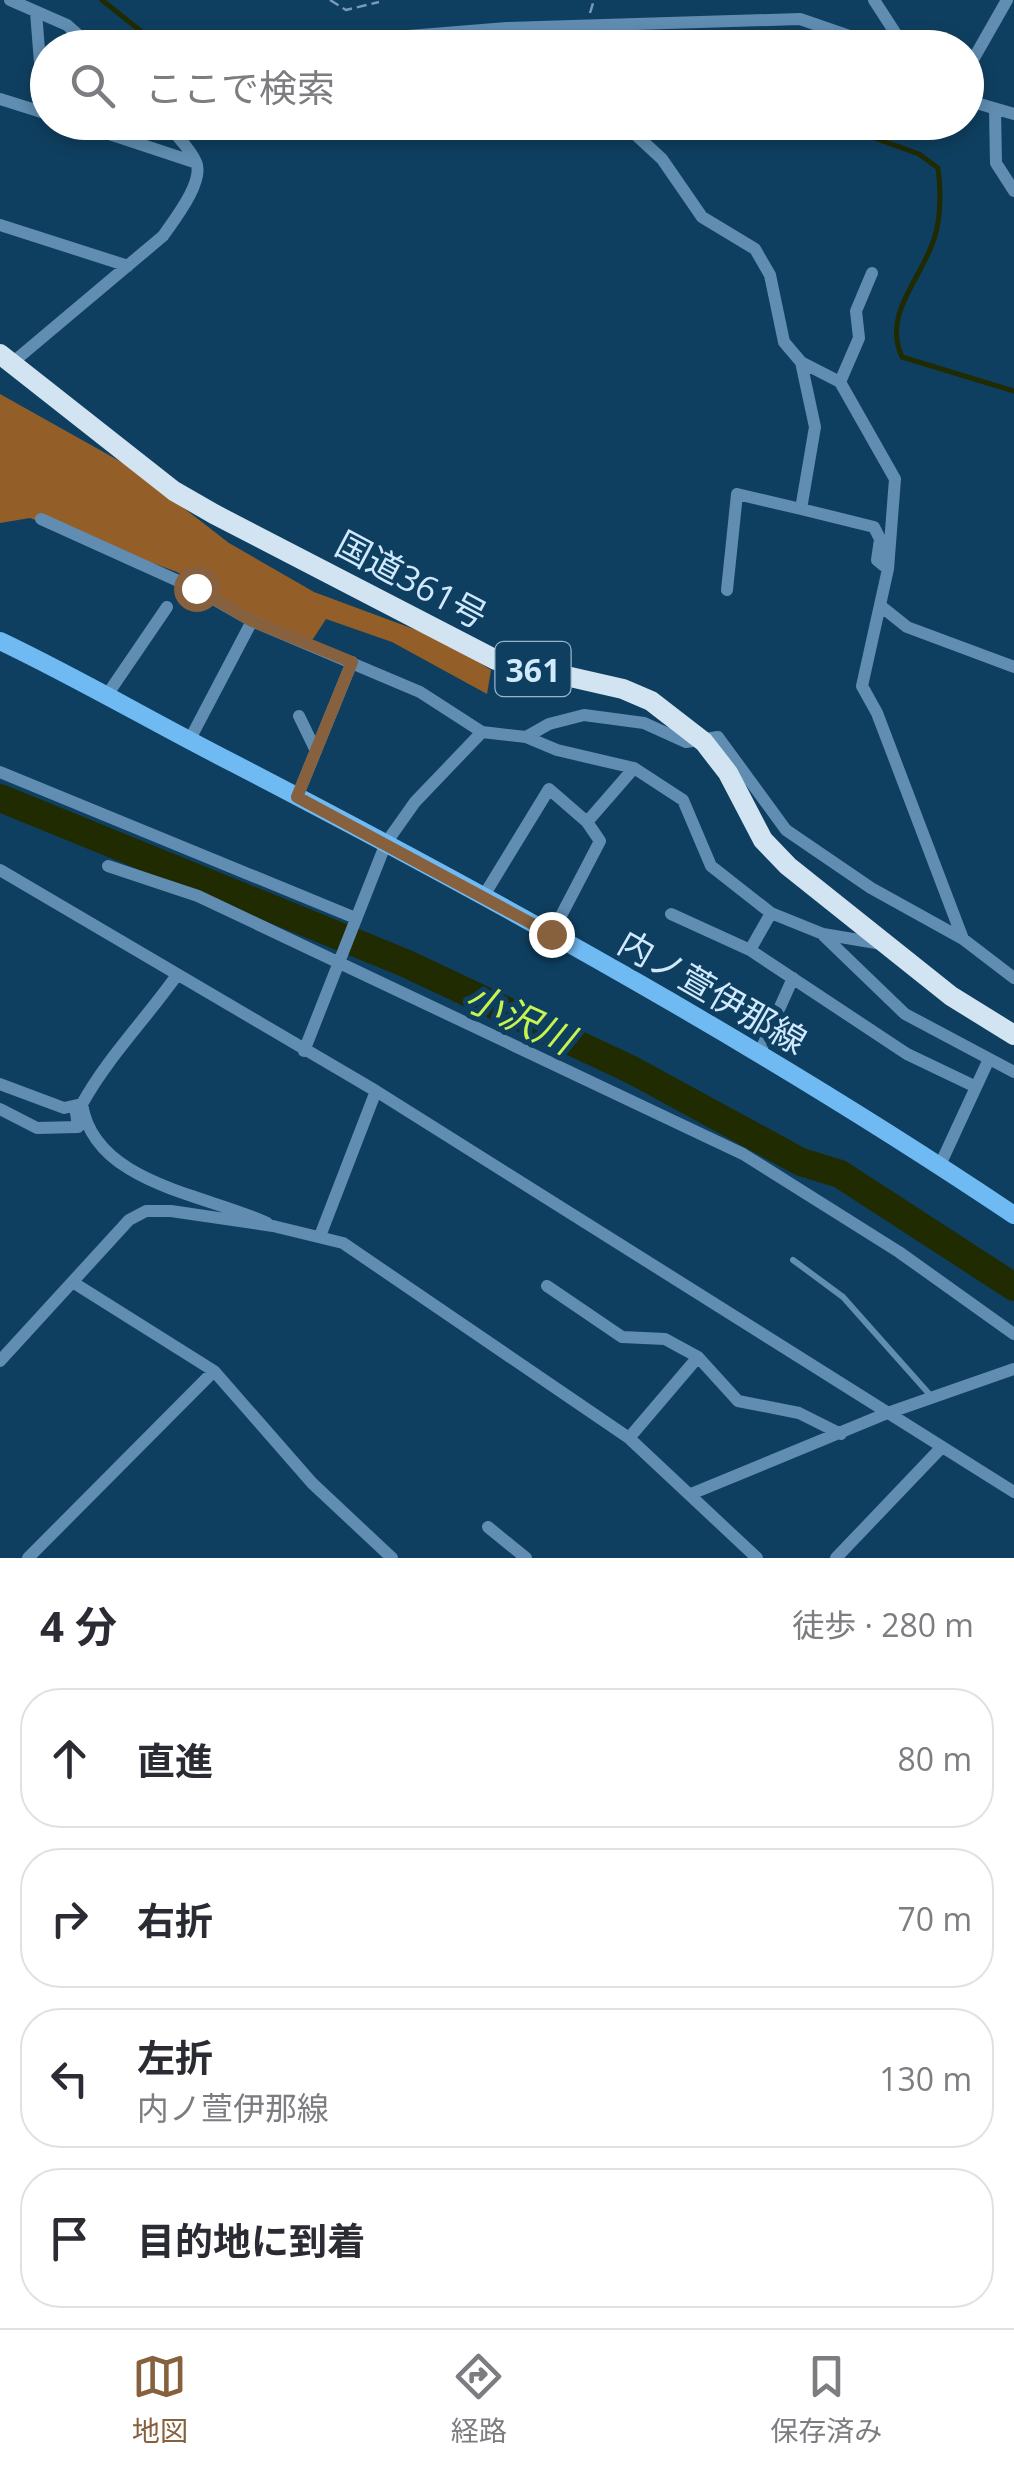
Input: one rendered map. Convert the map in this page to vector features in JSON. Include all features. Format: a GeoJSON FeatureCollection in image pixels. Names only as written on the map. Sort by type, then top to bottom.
{"type":"FeatureCollection","features":[{"type":"Feature","properties":{"kind":"highway","name":"国道361号"},"geometry":{"type":"LineString","coordinates":[[6,359],[174,491],[214,514],[496,660],[623,689],[651,701],[704,742],[728,773],[763,840],[788,866],[951,996],[1014,1035]]}},
{"type":"Feature","properties":{"kind":"main road","name":"内ノ萱伊那線"},"geometry":{"type":"LineString","coordinates":[[0,641],[551,934],[759,1054],[1014,1215]]}},
{"type":"Feature","properties":{"kind":"street"},"geometry":{"type":"LineString","coordinates":[[10,0],[73,30]]}},
{"type":"Feature","properties":{"kind":"street"},"geometry":{"type":"LineString","coordinates":[[874,0],[893,30]]}},
{"type":"Feature","properties":{"kind":"street"},"geometry":{"type":"LineString","coordinates":[[984,40],[1007,0]]}},
{"type":"Feature","properties":{"kind":"street"},"geometry":{"type":"LineString","coordinates":[[36,12],[38,30]]}},
{"type":"Feature","properties":{"kind":"street"},"geometry":{"type":"LineString","coordinates":[[482,30],[800,19],[832,30]]}},
{"type":"Feature","properties":{"kind":"street"},"geometry":{"type":"LineString","coordinates":[[0,99],[30,109]]}},
{"type":"Feature","properties":{"kind":"street"},"geometry":{"type":"LineString","coordinates":[[984,106],[1014,114]]}},
{"type":"Feature","properties":{"kind":"street"},"geometry":{"type":"LineString","coordinates":[[994,110],[996,163],[1014,191]]}},
{"type":"Feature","properties":{"kind":"street"},"geometry":{"type":"LineString","coordinates":[[127,140],[197,163]]}},
{"type":"Feature","properties":{"kind":"street"},"geometry":{"type":"LineString","coordinates":[[6,359],[163,236],[198,174],[197,163],[180,140]]}},
{"type":"Feature","properties":{"kind":"street"},"geometry":{"type":"LineString","coordinates":[[641,140],[662,159],[702,217],[755,249],[770,275],[784,342],[802,362],[840,382],[895,479],[882,607],[862,686],[878,714],[964,939]]}},
{"type":"Feature","properties":{"kind":"street"},"geometry":{"type":"LineString","coordinates":[[0,225],[128,266]]}},
{"type":"Feature","properties":{"kind":"street"},"geometry":{"type":"LineString","coordinates":[[840,382],[859,338],[856,311],[872,274]]}},
{"type":"Feature","properties":{"kind":"street"},"geometry":{"type":"LineString","coordinates":[[801,509],[815,427],[802,362]]}},
{"type":"Feature","properties":{"kind":"street"},"geometry":{"type":"LineString","coordinates":[[727,590],[737,494],[874,527],[880,540],[877,560],[888,569]]}},
{"type":"Feature","properties":{"kind":"street"},"geometry":{"type":"LineString","coordinates":[[40,519],[196,588],[252,621],[420,692],[482,732],[526,737],[634,768],[683,800],[710,866],[771,914],[822,934],[888,945]]}},
{"type":"Feature","properties":{"kind":"street"},"geometry":{"type":"LineString","coordinates":[[106,695],[166,607]]}},
{"type":"Feature","properties":{"kind":"street"},"geometry":{"type":"LineString","coordinates":[[882,607],[906,627],[1014,668]]}},
{"type":"Feature","properties":{"kind":"street"},"geometry":{"type":"LineString","coordinates":[[190,741],[252,621]]}},
{"type":"Feature","properties":{"kind":"street"},"geometry":{"type":"LineString","coordinates":[[297,797],[352,662]]}},
{"type":"Feature","properties":{"kind":"street"},"geometry":{"type":"LineString","coordinates":[[526,737],[549,724],[584,715],[644,723],[686,742],[718,737],[786,830],[872,888],[964,939],[1014,978]]}},
{"type":"Feature","properties":{"kind":"street"},"geometry":{"type":"LineString","coordinates":[[299,716],[316,750]]}},
{"type":"Feature","properties":{"kind":"street"},"geometry":{"type":"LineString","coordinates":[[304,1051],[386,843],[415,802],[482,732]]}},
{"type":"Feature","properties":{"kind":"street"},"geometry":{"type":"LineString","coordinates":[[588,822],[634,768]]}},
{"type":"Feature","properties":{"kind":"street"},"geometry":{"type":"LineString","coordinates":[[0,772],[353,919]]}},
{"type":"Feature","properties":{"kind":"street"},"geometry":{"type":"LineString","coordinates":[[483,897],[549,790],[588,822],[600,842],[551,934]]}},
{"type":"Feature","properties":{"kind":"street"},"geometry":{"type":"LineString","coordinates":[[108,866],[198,896],[743,1154],[899,1252],[1014,1334]]}},
{"type":"Feature","properties":{"kind":"street"},"geometry":{"type":"LineString","coordinates":[[0,870],[376,1091],[1014,1492]]}},
{"type":"Feature","properties":{"kind":"street"},"geometry":{"type":"LineString","coordinates":[[671,914],[750,950],[906,1054],[974,1086]]}},
{"type":"Feature","properties":{"kind":"street"},"geometry":{"type":"LineString","coordinates":[[750,950],[771,914]]}},
{"type":"Feature","properties":{"kind":"street"},"geometry":{"type":"LineString","coordinates":[[822,934],[905,1014],[1014,1072]]}},
{"type":"Feature","properties":{"kind":"street"},"geometry":{"type":"LineString","coordinates":[[0,1108],[37,1128],[78,1128],[79,1105],[108,1057],[129,1042],[176,975]]}},
{"type":"Feature","properties":{"kind":"street"},"geometry":{"type":"LineString","coordinates":[[759,1054],[794,978]]}},
{"type":"Feature","properties":{"kind":"street"},"geometry":{"type":"LineString","coordinates":[[940,1165],[989,1059]]}},
{"type":"Feature","properties":{"kind":"street"},"geometry":{"type":"LineString","coordinates":[[0,1084],[64,1108],[79,1105]]}},
{"type":"Feature","properties":{"kind":"street"},"geometry":{"type":"LineString","coordinates":[[320,1236],[376,1091]]}},
{"type":"Feature","properties":{"kind":"street"},"geometry":{"type":"LineString","coordinates":[[79,1105],[88,1131],[114,1160],[137,1174],[274,1226]]}},
{"type":"Feature","properties":{"kind":"street"},"geometry":{"type":"LineString","coordinates":[[0,1362],[120,1229],[146,1211],[274,1226],[320,1236],[343,1243],[629,1438],[757,1558]]}},
{"type":"Feature","properties":{"kind":"street"},"geometry":{"type":"LineString","coordinates":[[74,1283],[214,1371],[312,1483],[392,1558]]}},
{"type":"Feature","properties":{"kind":"street"},"geometry":{"type":"LineString","coordinates":[[547,1286],[622,1337],[665,1338],[698,1358],[738,1400],[799,1413],[841,1434]]}},
{"type":"Feature","properties":{"kind":"street"},"geometry":{"type":"LineString","coordinates":[[629,1438],[698,1358]]}},
{"type":"Feature","properties":{"kind":"street"},"geometry":{"type":"LineString","coordinates":[[690,1494],[885,1414],[1014,1368]]}},
{"type":"Feature","properties":{"kind":"street"},"geometry":{"type":"LineString","coordinates":[[28,1558],[214,1371]]}},
{"type":"Feature","properties":{"kind":"street"},"geometry":{"type":"LineString","coordinates":[[836,1558],[940,1449]]}},
{"type":"Feature","properties":{"kind":"street"},"geometry":{"type":"LineString","coordinates":[[488,1527],[526,1558]]}},
{"type":"Feature","properties":{"kind":"lane"},"geometry":{"type":"LineString","coordinates":[[793,1260],[843,1297],[932,1397]]}},
{"type":"Feature","properties":{"kind":"path"},"geometry":{"type":"LineString","coordinates":[[330,0],[346,10],[379,2]]}},
{"type":"Feature","properties":{"kind":"shaded area"},"geometry":{"type":"Polygon","coordinates":[[[0,394],[132,468],[229,543],[314,592],[446,641],[491,670],[487,694],[392,642],[326,619],[313,639],[287,637],[177,572],[30,518],[0,523],[0,394]]]}},
{"type":"Feature","properties":{"kind":"waterway"},"geometry":{"type":"LineString","coordinates":[[102,0],[140,30]]}},
{"type":"Feature","properties":{"kind":"waterway"},"geometry":{"type":"LineString","coordinates":[[880,140],[919,154],[938,168],[940,185],[936,231],[900,312],[897,341],[902,357],[1014,391]]}},
{"type":"Feature","properties":{"kind":"waterway","name":"小沢川"},"geometry":{"type":"LineString","coordinates":[[0,798],[405,963],[632,1070],[801,1162],[840,1174],[1014,1287]]}},
{"type":"Feature","properties":{"kind":"route"},"geometry":{"type":"LineString","coordinates":[[196,588],[252,621],[352,662],[297,797],[551,934]]}}]}
